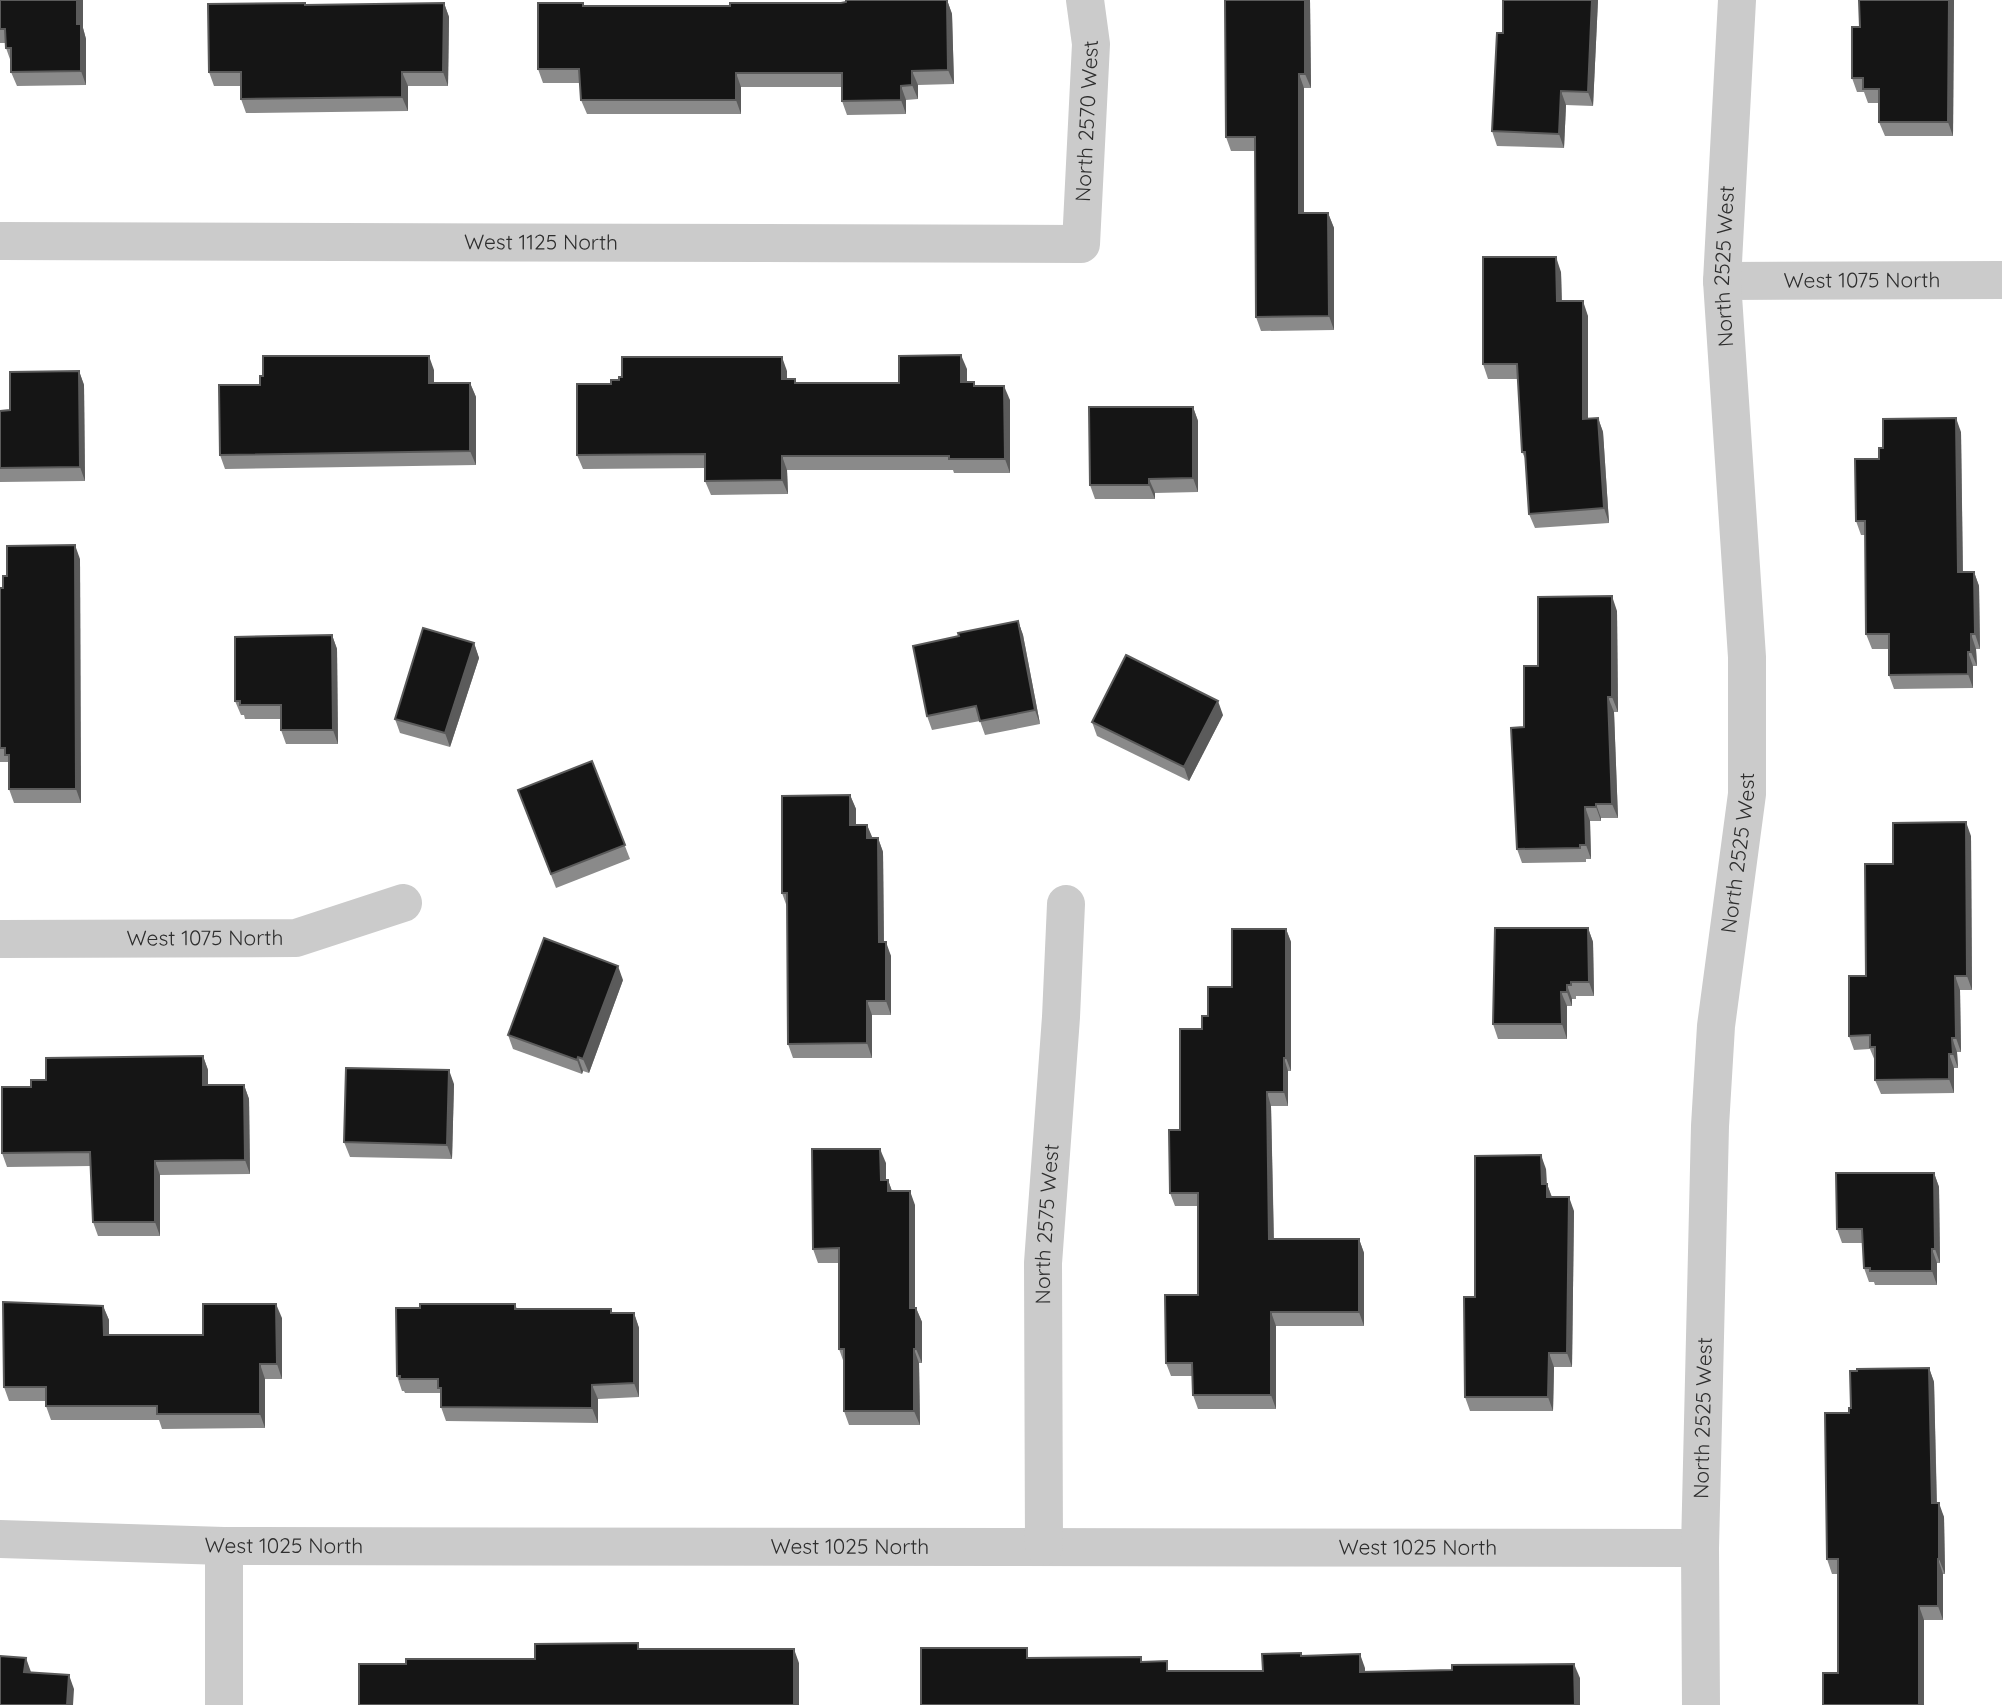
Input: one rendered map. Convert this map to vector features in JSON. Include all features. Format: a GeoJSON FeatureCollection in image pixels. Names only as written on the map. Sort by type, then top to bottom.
{"type":"FeatureCollection","features":[{"type":"Feature","properties":{"kind":"street","name":"North 2570 West"},"geometry":{"type":"LineString","coordinates":[[1082,244],[1091,44],[1085,0]]}},
{"type":"Feature","properties":{"kind":"street","name":"North 2525 West"},"geometry":{"type":"LineString","coordinates":[[1701,1705],[1700,1549],[1710,1126],[1716,1027],[1747,793],[1747,657],[1722,281],[1737,0]]}},
{"type":"Feature","properties":{"kind":"street","name":"West 1125 North"},"geometry":{"type":"LineString","coordinates":[[0,242],[1082,244]]}},
{"type":"Feature","properties":{"kind":"street","name":"West 1075 North"},"geometry":{"type":"LineString","coordinates":[[1722,281],[2002,280]]}},
{"type":"Feature","properties":{"kind":"street","name":"West 1075 North"},"geometry":{"type":"LineString","coordinates":[[0,939],[296,938],[403,903]]}},
{"type":"Feature","properties":{"kind":"street","name":"North 2575 West"},"geometry":{"type":"LineString","coordinates":[[1044,1546],[1043,1263],[1066,904]]}},
{"type":"Feature","properties":{"kind":"street","name":"West 1025 North"},"geometry":{"type":"LineString","coordinates":[[0,1539],[223,1546],[1700,1549]]}},
{"type":"Feature","properties":{"kind":"street"},"geometry":{"type":"LineString","coordinates":[[223,1546],[223,1705]]}},
{"type":"Feature","properties":{"kind":"building"},"geometry":{"type":"Polygon","coordinates":[[[0,0],[77,0],[77,24],[81,24],[81,71],[11,72],[11,48],[6,48],[5,29],[0,29],[0,0]]]}},
{"type":"Feature","properties":{"kind":"building"},"geometry":{"type":"Polygon","coordinates":[[[846,0],[947,0],[948,70],[912,71],[912,85],[901,86],[901,100],[842,101],[842,73],[736,73],[736,100],[581,100],[579,69],[538,69],[538,3],[583,3],[583,6],[730,6],[730,3],[841,3],[846,0]]]}},
{"type":"Feature","properties":{"kind":"building"},"geometry":{"type":"Polygon","coordinates":[[[1225,0],[1305,0],[1305,74],[1299,74],[1299,213],[1328,213],[1329,316],[1256,317],[1255,137],[1226,137],[1225,0]]]}},
{"type":"Feature","properties":{"kind":"building"},"geometry":{"type":"Polygon","coordinates":[[[1503,0],[1592,0],[1588,92],[1561,91],[1559,134],[1492,131],[1497,33],[1503,33],[1503,0]]]}},
{"type":"Feature","properties":{"kind":"building"},"geometry":{"type":"Polygon","coordinates":[[[1859,0],[1949,0],[1948,122],[1879,122],[1879,89],[1863,89],[1863,78],[1852,78],[1852,27],[1860,27],[1859,0]]]}},
{"type":"Feature","properties":{"kind":"building"},"geometry":{"type":"Polygon","coordinates":[[[444,3],[443,72],[402,72],[402,97],[241,99],[241,72],[209,72],[208,4],[444,3]]]}},
{"type":"Feature","properties":{"kind":"building"},"geometry":{"type":"Polygon","coordinates":[[[1483,257],[1556,257],[1557,301],[1583,301],[1583,419],[1598,418],[1604,508],[1529,514],[1517,364],[1483,364],[1483,257]]]}},
{"type":"Feature","properties":{"kind":"building"},"geometry":{"type":"Polygon","coordinates":[[[961,355],[961,382],[974,382],[974,386],[1004,386],[1005,459],[949,459],[949,456],[782,456],[782,480],[705,481],[705,454],[577,455],[577,384],[611,384],[611,380],[619,380],[619,377],[622,377],[622,357],[782,357],[782,379],[795,379],[795,383],[899,383],[899,356],[961,355]]]}},
{"type":"Feature","properties":{"kind":"building"},"geometry":{"type":"Polygon","coordinates":[[[263,356],[429,356],[429,383],[470,383],[470,451],[220,455],[219,385],[260,385],[263,356]]]}},
{"type":"Feature","properties":{"kind":"building"},"geometry":{"type":"Polygon","coordinates":[[[79,371],[80,467],[0,468],[0,411],[10,410],[10,372],[79,371]]]}},
{"type":"Feature","properties":{"kind":"building"},"geometry":{"type":"Polygon","coordinates":[[[1089,407],[1193,407],[1193,478],[1149,479],[1149,485],[1090,485],[1089,407]]]}},
{"type":"Feature","properties":{"kind":"building"},"geometry":{"type":"Polygon","coordinates":[[[1956,418],[1958,572],[1974,572],[1975,634],[1971,634],[1968,674],[1889,675],[1889,634],[1866,634],[1865,521],[1856,521],[1855,459],[1879,459],[1879,448],[1883,448],[1883,419],[1956,418]]]}},
{"type":"Feature","properties":{"kind":"building"},"geometry":{"type":"Polygon","coordinates":[[[75,545],[76,789],[9,789],[9,755],[5,755],[5,748],[0,748],[0,588],[3,588],[3,576],[7,576],[7,546],[75,545]]]}},
{"type":"Feature","properties":{"kind":"building"},"geometry":{"type":"Polygon","coordinates":[[[1612,596],[1612,697],[1608,697],[1612,804],[1585,807],[1586,845],[1580,845],[1580,848],[1517,849],[1511,728],[1524,727],[1524,666],[1538,666],[1538,597],[1612,596]]]}},
{"type":"Feature","properties":{"kind":"building"},"geometry":{"type":"Polygon","coordinates":[[[1018,621],[1035,710],[980,721],[976,706],[927,716],[913,646],[959,636],[958,633],[1018,621]]]}},
{"type":"Feature","properties":{"kind":"building"},"geometry":{"type":"Polygon","coordinates":[[[423,628],[474,643],[445,733],[395,719],[423,628]]]}},
{"type":"Feature","properties":{"kind":"building"},"geometry":{"type":"Polygon","coordinates":[[[332,635],[333,730],[281,730],[281,705],[240,705],[240,701],[235,701],[235,637],[332,635]]]}},
{"type":"Feature","properties":{"kind":"building"},"geometry":{"type":"Polygon","coordinates":[[[1126,655],[1218,701],[1184,767],[1092,722],[1126,655]]]}},
{"type":"Feature","properties":{"kind":"building"},"geometry":{"type":"Polygon","coordinates":[[[592,761],[625,845],[551,874],[518,790],[592,761]]]}},
{"type":"Feature","properties":{"kind":"building"},"geometry":{"type":"Polygon","coordinates":[[[850,795],[850,825],[867,825],[867,838],[878,838],[879,942],[886,942],[886,1001],[867,1001],[867,1043],[788,1044],[787,893],[782,893],[782,796],[850,795]]]}},
{"type":"Feature","properties":{"kind":"building"},"geometry":{"type":"Polygon","coordinates":[[[1966,822],[1967,976],[1955,976],[1956,1038],[1952,1038],[1953,1054],[1949,1054],[1949,1079],[1875,1080],[1875,1047],[1870,1047],[1870,1035],[1849,1036],[1849,976],[1866,976],[1865,864],[1893,864],[1893,823],[1966,822]]]}},
{"type":"Feature","properties":{"kind":"building"},"geometry":{"type":"Polygon","coordinates":[[[1495,928],[1588,928],[1589,982],[1571,982],[1571,985],[1567,985],[1567,992],[1561,992],[1562,1024],[1493,1024],[1495,928]]]}},
{"type":"Feature","properties":{"kind":"building"},"geometry":{"type":"Polygon","coordinates":[[[1232,929],[1286,929],[1284,1092],[1267,1092],[1269,1239],[1359,1239],[1359,1312],[1271,1312],[1271,1395],[1193,1395],[1192,1363],[1166,1363],[1165,1295],[1198,1295],[1198,1193],[1170,1193],[1169,1130],[1180,1130],[1180,1029],[1202,1029],[1202,1016],[1208,1016],[1208,987],[1232,987],[1232,929]]]}},
{"type":"Feature","properties":{"kind":"building"},"geometry":{"type":"Polygon","coordinates":[[[544,938],[618,966],[583,1059],[578,1057],[577,1060],[508,1035],[544,938]]]}},
{"type":"Feature","properties":{"kind":"building"},"geometry":{"type":"Polygon","coordinates":[[[203,1056],[203,1085],[244,1085],[245,1160],[155,1161],[155,1222],[93,1222],[90,1152],[2,1153],[2,1087],[31,1087],[31,1080],[46,1080],[46,1058],[203,1056]]]}},
{"type":"Feature","properties":{"kind":"building"},"geometry":{"type":"Polygon","coordinates":[[[346,1068],[449,1070],[447,1145],[344,1142],[346,1068]]]}},
{"type":"Feature","properties":{"kind":"building"},"geometry":{"type":"Polygon","coordinates":[[[812,1149],[880,1149],[881,1180],[888,1180],[888,1191],[910,1191],[910,1308],[916,1308],[914,1411],[844,1411],[844,1349],[839,1349],[839,1248],[813,1249],[812,1149]]]}},
{"type":"Feature","properties":{"kind":"building"},"geometry":{"type":"Polygon","coordinates":[[[1541,1155],[1542,1184],[1547,1184],[1547,1197],[1569,1197],[1567,1353],[1549,1353],[1548,1397],[1465,1397],[1464,1297],[1475,1297],[1475,1156],[1541,1155]]]}},
{"type":"Feature","properties":{"kind":"building"},"geometry":{"type":"Polygon","coordinates":[[[1836,1173],[1934,1173],[1935,1249],[1932,1249],[1932,1271],[1870,1271],[1870,1268],[1864,1268],[1862,1229],[1837,1229],[1836,1173]]]}},
{"type":"Feature","properties":{"kind":"building"},"geometry":{"type":"Polygon","coordinates":[[[3,1302],[103,1306],[104,1335],[203,1335],[203,1304],[276,1304],[277,1364],[260,1364],[260,1414],[157,1414],[157,1406],[46,1406],[46,1387],[4,1387],[3,1302]]]}},
{"type":"Feature","properties":{"kind":"building"},"geometry":{"type":"Polygon","coordinates":[[[420,1304],[515,1304],[515,1309],[611,1309],[611,1313],[634,1313],[634,1383],[592,1385],[592,1408],[441,1407],[438,1379],[400,1379],[400,1376],[397,1376],[396,1308],[420,1308],[420,1304]]]}},
{"type":"Feature","properties":{"kind":"building"},"geometry":{"type":"Polygon","coordinates":[[[1929,1368],[1932,1503],[1939,1503],[1938,1606],[1919,1606],[1919,1705],[1823,1705],[1823,1673],[1838,1673],[1838,1559],[1827,1559],[1825,1413],[1849,1413],[1850,1371],[1929,1368]]]}},
{"type":"Feature","properties":{"kind":"building"},"geometry":{"type":"Polygon","coordinates":[[[638,1643],[638,1649],[794,1649],[794,1705],[359,1705],[359,1664],[406,1664],[406,1659],[535,1659],[535,1644],[638,1643]]]}},
{"type":"Feature","properties":{"kind":"building"},"geometry":{"type":"Polygon","coordinates":[[[921,1648],[1027,1648],[1027,1658],[1141,1657],[1141,1662],[1167,1661],[1167,1671],[1263,1671],[1262,1654],[1301,1653],[1301,1656],[1360,1654],[1360,1672],[1452,1670],[1452,1665],[1574,1664],[1575,1705],[921,1705],[921,1648]]]}},
{"type":"Feature","properties":{"kind":"building"},"geometry":{"type":"Polygon","coordinates":[[[0,1656],[26,1658],[24,1672],[69,1675],[67,1705],[0,1705],[0,1656]]]}}]}
